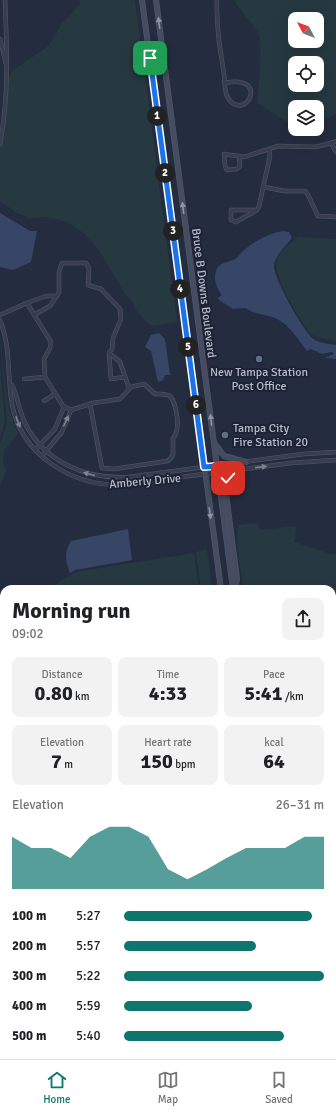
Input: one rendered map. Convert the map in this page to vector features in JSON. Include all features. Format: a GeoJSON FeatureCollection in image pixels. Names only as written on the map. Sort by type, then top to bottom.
{"type":"FeatureCollection","features":[{"type":"Feature","properties":{"kind":"main road","name":"Bruce B Downs Boulevard"},"geometry":{"type":"LineString","coordinates":[[142,0],[219,585]]}},
{"type":"Feature","properties":{"kind":"main road","name":"Bruce B Downs Boulevard"},"geometry":{"type":"LineString","coordinates":[[156,0],[233,585]]}},
{"type":"Feature","properties":{"kind":"main road"},"geometry":{"type":"LineString","coordinates":[[214,442],[224,456],[246,462]]}},
{"type":"Feature","properties":{"kind":"main road"},"geometry":{"type":"LineString","coordinates":[[235,585],[237,579],[225,486],[228,478],[237,470]]}},
{"type":"Feature","properties":{"kind":"street"},"geometry":{"type":"LineString","coordinates":[[0,144],[6,106],[6,64],[8,52],[5,0]]}},
{"type":"Feature","properties":{"kind":"street"},"geometry":{"type":"LineString","coordinates":[[217,0],[216,19],[227,98],[232,104],[239,106],[246,103],[251,96],[251,88],[245,82],[236,80],[225,83]]}},
{"type":"Feature","properties":{"kind":"street"},"geometry":{"type":"LineString","coordinates":[[0,39],[6,64]]}},
{"type":"Feature","properties":{"kind":"street"},"geometry":{"type":"LineString","coordinates":[[239,156],[240,166],[237,170],[227,170],[224,166],[224,154],[239,156],[254,155],[278,146],[316,148],[336,141]]}},
{"type":"Feature","properties":{"kind":"street"},"geometry":{"type":"LineString","coordinates":[[332,143],[336,152]]}},
{"type":"Feature","properties":{"kind":"street"},"geometry":{"type":"LineString","coordinates":[[257,210],[231,210],[231,220],[236,222],[257,210],[264,187],[270,156],[269,149]]}},
{"type":"Feature","properties":{"kind":"street"},"geometry":{"type":"LineString","coordinates":[[264,187],[284,191],[305,191],[318,216],[336,217]]}},
{"type":"Feature","properties":{"kind":"street"},"geometry":{"type":"LineString","coordinates":[[34,315],[50,306],[55,296],[59,293],[59,272],[62,263],[86,263],[89,268],[88,285],[101,289],[120,309],[121,319],[113,338],[112,349],[109,353],[111,379],[125,378]]}},
{"type":"Feature","properties":{"kind":"street"},"geometry":{"type":"LineString","coordinates":[[0,315],[46,296],[55,296]]}},
{"type":"Feature","properties":{"kind":"street"},"geometry":{"type":"LineString","coordinates":[[27,303],[50,342],[50,348],[44,359],[45,377],[64,407],[71,410],[90,404],[120,399],[129,388],[144,384],[154,394],[166,394],[170,397],[178,423],[177,434],[173,438],[173,455],[168,461],[114,469],[102,468],[90,404]]}},
{"type":"Feature","properties":{"kind":"street","name":"Amberly Drive"},"geometry":{"type":"LineString","coordinates":[[0,320],[6,340],[12,405],[17,421],[35,450],[68,474],[84,481],[106,485],[126,485],[218,472],[336,460]]}},
{"type":"Feature","properties":{"kind":"street"},"geometry":{"type":"LineString","coordinates":[[109,353],[120,362],[129,388]]}},
{"type":"Feature","properties":{"kind":"street"},"geometry":{"type":"LineString","coordinates":[[24,379],[45,377]]}},
{"type":"Feature","properties":{"kind":"street","name":"Amberly Drive"},"geometry":{"type":"LineString","coordinates":[[11,384],[25,423],[41,444],[47,451],[65,464],[80,471],[109,477],[129,477],[304,454],[336,452]]}},
{"type":"Feature","properties":{"kind":"street"},"geometry":{"type":"LineString","coordinates":[[44,401],[55,394]]}},
{"type":"Feature","properties":{"kind":"street"},"geometry":{"type":"LineString","coordinates":[[35,450],[52,433],[64,407]]}},
{"type":"Feature","properties":{"kind":"street"},"geometry":{"type":"LineString","coordinates":[[42,456],[58,438],[71,410]]}},
{"type":"Feature","properties":{"kind":"street"},"geometry":{"type":"LineString","coordinates":[[52,433],[58,438]]}},
{"type":"Feature","properties":{"kind":"shaded area"},"geometry":{"type":"Polygon","coordinates":[[[80,0],[135,0],[177,322],[153,326],[145,321],[135,309],[133,302],[126,295],[99,250],[86,235],[71,224],[46,217],[29,218],[17,213],[0,201],[0,142],[8,78],[12,71],[47,47],[61,25],[80,4],[80,0]]]}},
{"type":"Feature","properties":{"kind":"shaded area"},"geometry":{"type":"Polygon","coordinates":[[[234,0],[336,0],[336,114],[324,120],[324,100],[288,100],[288,121],[257,103],[261,47],[259,35],[234,0]]]}},
{"type":"Feature","properties":{"kind":"shaded area"},"geometry":{"type":"Polygon","coordinates":[[[298,237],[336,239],[336,342],[312,335],[288,299],[279,277],[277,268],[278,256],[298,237]]]}},
{"type":"Feature","properties":{"kind":"shaded area"},"geometry":{"type":"Polygon","coordinates":[[[0,337],[8,406],[18,434],[4,450],[3,460],[6,471],[0,486],[0,444],[7,423],[0,337]]]}},
{"type":"Feature","properties":{"kind":"shaded area"},"geometry":{"type":"Polygon","coordinates":[[[0,362],[5,422],[0,438],[0,362]]]}},
{"type":"Feature","properties":{"kind":"shaded area"},"geometry":{"type":"Polygon","coordinates":[[[258,523],[260,530],[297,526],[294,542],[330,554],[336,554],[336,585],[242,585],[237,542],[238,525],[258,523]]]}},
{"type":"Feature","properties":{"kind":"shaded area"},"geometry":{"type":"Polygon","coordinates":[[[207,549],[212,585],[200,585],[196,552],[207,549]]]}},
{"type":"Feature","properties":{"kind":"shaded area"},"geometry":{"type":"Polygon","coordinates":[[[194,553],[198,585],[55,585],[75,572],[194,553]]]}},
{"type":"Feature","properties":{"kind":"water"},"geometry":{"type":"Polygon","coordinates":[[[0,213],[30,231],[37,231],[31,262],[13,270],[0,267],[0,213]]]}},
{"type":"Feature","properties":{"kind":"water"},"geometry":{"type":"Polygon","coordinates":[[[283,231],[289,232],[292,238],[279,254],[275,262],[275,272],[279,282],[297,317],[310,336],[317,341],[336,345],[336,359],[325,358],[334,354],[332,352],[322,354],[311,349],[307,351],[292,331],[278,319],[255,313],[246,308],[233,309],[218,298],[222,295],[217,287],[215,277],[216,271],[220,265],[235,259],[246,248],[261,238],[283,231]]]}},
{"type":"Feature","properties":{"kind":"water"},"geometry":{"type":"Polygon","coordinates":[[[159,333],[165,339],[170,375],[165,375],[163,380],[158,382],[151,351],[145,347],[151,335],[159,333]]]}},
{"type":"Feature","properties":{"kind":"water"},"geometry":{"type":"Polygon","coordinates":[[[128,529],[132,560],[75,570],[70,573],[66,557],[67,549],[71,541],[128,529]]]}},
{"type":"Feature","properties":{"kind":"place","name":"New Tampa Station Post Office"},"geometry":{"type":"Point","coordinates":[259,359]}},
{"type":"Feature","properties":{"kind":"place","name":"Tampa City Fire Station 20"},"geometry":{"type":"Point","coordinates":[225,435]}},
{"type":"Feature","properties":{"kind":"route"},"geometry":{"type":"LineString","coordinates":[[150,58],[204,467],[217,466],[218,472],[237,470],[228,478]]}}]}
